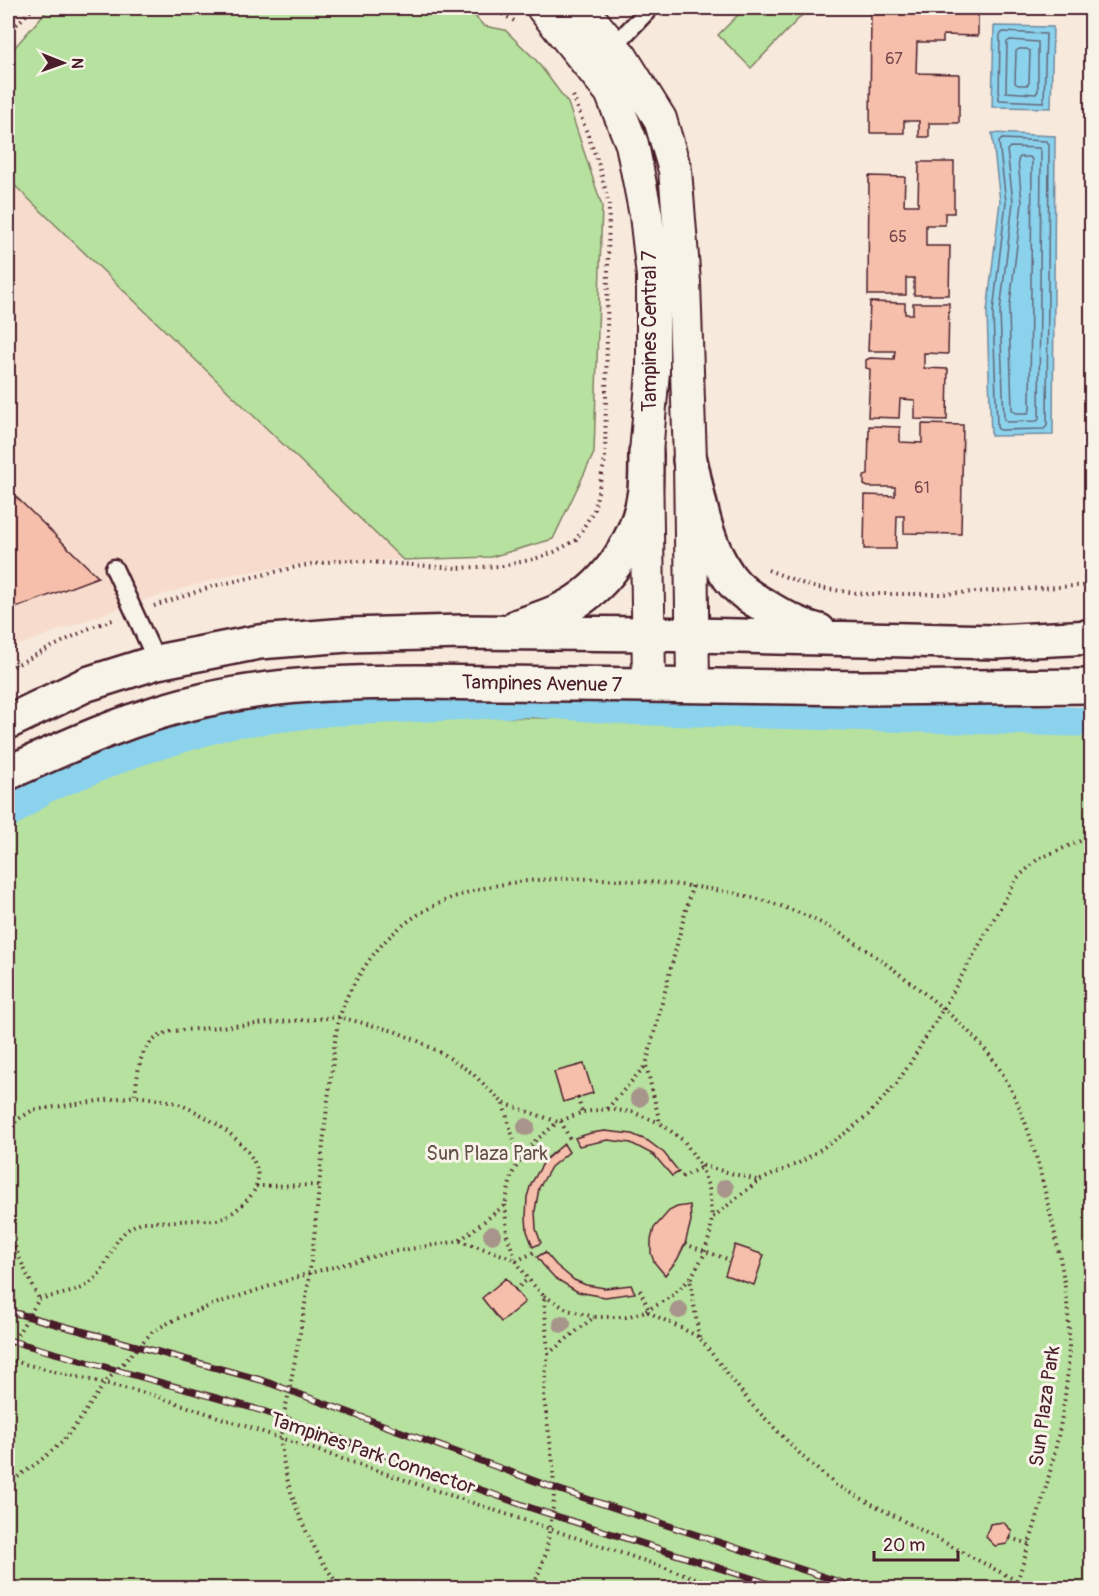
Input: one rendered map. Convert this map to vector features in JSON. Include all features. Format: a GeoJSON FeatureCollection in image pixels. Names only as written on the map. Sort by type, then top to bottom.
{"type":"FeatureCollection","features":[{"type":"Feature","properties":{"kind":"main road"},"geometry":{"type":"LineString","coordinates":[[498,633],[571,605],[592,590],[607,574],[631,536],[639,515],[645,491],[646,453]]}},
{"type":"Feature","properties":{"kind":"main road"},"geometry":{"type":"LineString","coordinates":[[690,460],[707,531],[714,552],[729,578],[740,590],[790,620],[846,638]]}},
{"type":"Feature","properties":{"kind":"main road"},"geometry":{"type":"LineString","coordinates":[[8,722],[87,684],[130,669],[258,642],[402,633],[649,634],[996,642],[1092,637]]}},
{"type":"Feature","properties":{"kind":"main road","name":"Tampines Avenue 7"},"geometry":{"type":"LineString","coordinates":[[8,772],[101,732],[150,715],[206,700],[252,692],[349,682],[693,684],[864,688],[1092,686]]}},
{"type":"Feature","properties":{"kind":"street","name":"Tampines Central 7"},"geometry":{"type":"LineString","coordinates":[[581,8],[613,47],[660,119],[675,170],[684,282],[690,460],[693,684]]}},
{"type":"Feature","properties":{"kind":"street","name":"Tampines Central 7"},"geometry":{"type":"LineString","coordinates":[[532,18],[611,92],[632,144],[646,215],[653,276],[653,371],[646,453],[649,684]]}},
{"type":"Feature","properties":{"kind":"lane"},"geometry":{"type":"LineString","coordinates":[[613,47],[650,8]]}},
{"type":"Feature","properties":{"kind":"lane"},"geometry":{"type":"LineString","coordinates":[[114,568],[157,662]]}},
{"type":"Feature","properties":{"kind":"path"},"geometry":{"type":"LineString","coordinates":[[8,33],[33,8]]}},
{"type":"Feature","properties":{"kind":"path"},"geometry":{"type":"LineString","coordinates":[[492,8],[515,20],[532,18]]}},
{"type":"Feature","properties":{"kind":"path"},"geometry":{"type":"LineString","coordinates":[[8,669],[92,627],[214,586],[301,566],[342,560],[456,568],[503,566],[534,559],[576,540],[594,510],[605,460],[609,204],[599,165],[581,113],[569,87]]}},
{"type":"Feature","properties":{"kind":"path"},"geometry":{"type":"LineString","coordinates":[[766,569],[812,587],[864,594],[942,594],[1092,585]]}},
{"type":"Feature","properties":{"kind":"path"},"geometry":{"type":"LineString","coordinates":[[712,1218],[758,1181],[801,1162],[839,1138],[868,1115],[896,1084],[944,1009],[1017,878],[1038,859],[1092,836]]}},
{"type":"Feature","properties":{"kind":"path","name":"Sun Plaza Park"},"geometry":{"type":"LineString","coordinates":[[280,1437],[310,1273],[326,1106],[339,1017],[352,988],[377,950],[411,920],[449,900],[511,882],[600,878],[692,886],[764,900],[829,926],[872,952],[944,1009],[990,1056],[1003,1074],[1023,1114],[1036,1156],[1063,1276],[1069,1345],[1065,1396],[1049,1475],[1015,1588]]}},
{"type":"Feature","properties":{"kind":"path"},"geometry":{"type":"LineString","coordinates":[[607,1109],[646,1065],[692,886]]}},
{"type":"Feature","properties":{"kind":"path"},"geometry":{"type":"LineString","coordinates":[[135,1096],[139,1062],[151,1041],[161,1034],[172,1030],[339,1017],[394,1031],[445,1055],[472,1073],[503,1103],[560,1122],[570,1140]]}},
{"type":"Feature","properties":{"kind":"path"},"geometry":{"type":"LineString","coordinates":[[646,1065],[660,1123]]}},
{"type":"Feature","properties":{"kind":"path"},"geometry":{"type":"LineString","coordinates":[[8,1132],[17,1120],[33,1110],[135,1096],[175,1103],[213,1121],[251,1155],[258,1175],[252,1195],[220,1219],[142,1222],[124,1232],[96,1278],[86,1286],[39,1299],[8,1350]]}},
{"type":"Feature","properties":{"kind":"path"},"geometry":{"type":"LineString","coordinates":[[578,1098],[582,1113]]}},
{"type":"Feature","properties":{"kind":"path"},"geometry":{"type":"LineString","coordinates":[[503,1103],[520,1161]]}},
{"type":"Feature","properties":{"kind":"path"},"geometry":{"type":"LineString","coordinates":[[607,1109],[636,1113],[660,1123],[680,1138],[701,1166],[710,1193],[712,1218],[706,1251],[690,1279],[671,1298],[648,1310],[626,1317],[594,1317],[568,1310],[544,1296],[528,1280],[516,1260],[507,1235],[505,1205],[512,1174],[535,1141],[560,1122],[582,1113],[607,1109]]}},
{"type":"Feature","properties":{"kind":"path"},"geometry":{"type":"LineString","coordinates":[[682,1178],[701,1166],[758,1181]]}},
{"type":"Feature","properties":{"kind":"path"},"geometry":{"type":"LineString","coordinates":[[8,1182],[11,1199],[8,1223],[39,1299]]}},
{"type":"Feature","properties":{"kind":"path"},"geometry":{"type":"LineString","coordinates":[[256,1185],[320,1185]]}},
{"type":"Feature","properties":{"kind":"path"},"geometry":{"type":"LineString","coordinates":[[459,1241],[505,1205]]}},
{"type":"Feature","properties":{"kind":"path"},"geometry":{"type":"LineString","coordinates":[[8,1484],[62,1442],[104,1384],[149,1333],[168,1322],[310,1273],[391,1252],[459,1241],[516,1260],[535,1252]]}},
{"type":"Feature","properties":{"kind":"path"},"geometry":{"type":"LineString","coordinates":[[685,1244],[730,1260]]}},
{"type":"Feature","properties":{"kind":"path"},"geometry":{"type":"LineString","coordinates":[[690,1279],[699,1337]]}},
{"type":"Feature","properties":{"kind":"path"},"geometry":{"type":"LineString","coordinates":[[515,1290],[528,1280]]}},
{"type":"Feature","properties":{"kind":"path"},"geometry":{"type":"LineString","coordinates":[[640,1290],[648,1310],[699,1337],[751,1404],[825,1477],[848,1492],[1017,1581]]}},
{"type":"Feature","properties":{"kind":"path"},"geometry":{"type":"LineString","coordinates":[[533,1588],[546,1552],[551,1529],[554,1480],[544,1387],[548,1354],[544,1296]]}},
{"type":"Feature","properties":{"kind":"path"},"geometry":{"type":"LineString","coordinates":[[548,1354],[594,1317]]}},
{"type":"Feature","properties":{"kind":"path","name":"Tampines Park Connector"},"geometry":{"type":"LineString","coordinates":[[8,1360],[153,1395],[725,1588]]}},
{"type":"Feature","properties":{"kind":"path"},"geometry":{"type":"LineString","coordinates":[[280,1437],[287,1478],[298,1514],[329,1572],[341,1588]]}},
{"type":"Feature","properties":{"kind":"path"},"geometry":{"type":"LineString","coordinates":[[1010,1538],[1029,1544]]}},
{"type":"Feature","properties":{"kind":"shaded area"},"geometry":{"type":"Polygon","coordinates":[[[8,179],[403,560],[324,561],[230,575],[131,604],[8,649],[8,179]]]}},
{"type":"Feature","properties":{"kind":"green space"},"geometry":{"type":"Polygon","coordinates":[[[49,8],[467,8],[484,26],[505,30],[536,60],[568,103],[602,206],[594,453],[553,539],[491,557],[403,560],[8,179],[8,55],[49,8]]]}},
{"type":"Feature","properties":{"kind":"green space"},"geometry":{"type":"Polygon","coordinates":[[[745,8],[809,8],[751,68],[718,35],[745,8]]]}},
{"type":"Feature","properties":{"kind":"green space","name":"Sun Plaza Park"},"geometry":{"type":"Polygon","coordinates":[[[420,716],[1091,727],[1091,1588],[8,1588],[8,821],[89,775],[146,754],[236,730],[318,718],[420,716]]]}},
{"type":"Feature","properties":{"kind":"water"},"geometry":{"type":"Polygon","coordinates":[[[994,26],[1053,27],[1051,108],[992,107],[994,26]]]}},
{"type":"Feature","properties":{"kind":"water"},"geometry":{"type":"Polygon","coordinates":[[[992,133],[1055,136],[1053,435],[991,436],[987,312],[1000,201],[992,133]]]}},
{"type":"Feature","properties":{"kind":"building"},"geometry":{"type":"Polygon","coordinates":[[[871,8],[978,8],[978,36],[943,35],[943,42],[917,42],[916,73],[959,74],[959,123],[929,123],[929,137],[919,137],[919,121],[904,121],[904,133],[870,133],[871,8]]]}},
{"type":"Feature","properties":{"kind":"building"},"geometry":{"type":"Polygon","coordinates":[[[1002,8],[1062,8],[1062,11],[1002,10],[1002,8]]]}},
{"type":"Feature","properties":{"kind":"building"},"geometry":{"type":"Polygon","coordinates":[[[919,162],[954,162],[954,213],[945,213],[945,225],[926,225],[926,246],[950,246],[949,295],[914,295],[914,278],[906,278],[906,295],[868,295],[869,176],[905,177],[904,205],[918,205],[919,162]]]}},
{"type":"Feature","properties":{"kind":"building"},"geometry":{"type":"Polygon","coordinates":[[[870,302],[905,303],[905,314],[913,314],[913,303],[949,303],[948,354],[924,353],[924,368],[948,369],[947,420],[915,419],[915,400],[900,399],[899,418],[868,417],[870,369],[866,368],[866,360],[870,358],[894,359],[895,351],[868,351],[870,302]]]}},
{"type":"Feature","properties":{"kind":"building"},"geometry":{"type":"Polygon","coordinates":[[[922,424],[963,425],[961,534],[904,533],[904,516],[897,516],[896,549],[864,549],[865,495],[895,496],[895,487],[864,485],[864,476],[868,475],[869,426],[900,427],[900,442],[922,443],[922,424]]]}},
{"type":"Feature","properties":{"kind":"building"},"geometry":{"type":"Polygon","coordinates":[[[8,489],[98,577],[8,611],[8,489]]]}},
{"type":"Feature","properties":{"kind":"building"},"geometry":{"type":"Polygon","coordinates":[[[584,1064],[593,1093],[563,1102],[554,1072],[584,1064]]]}},
{"type":"Feature","properties":{"kind":"building"},"geometry":{"type":"Polygon","coordinates":[[[605,1131],[632,1134],[648,1141],[664,1153],[679,1172],[672,1176],[654,1155],[631,1143],[608,1140],[579,1146],[575,1138],[605,1131]]]}},
{"type":"Feature","properties":{"kind":"building"},"geometry":{"type":"Polygon","coordinates":[[[564,1144],[569,1152],[551,1167],[539,1188],[535,1211],[536,1229],[541,1243],[533,1247],[527,1231],[527,1197],[531,1184],[545,1160],[564,1144]]]}},
{"type":"Feature","properties":{"kind":"building"},"geometry":{"type":"Polygon","coordinates":[[[690,1205],[691,1221],[685,1244],[677,1260],[665,1275],[654,1262],[651,1253],[654,1228],[669,1211],[690,1205]]]}},
{"type":"Feature","properties":{"kind":"building"},"geometry":{"type":"Polygon","coordinates":[[[735,1245],[764,1255],[754,1285],[725,1275],[735,1245]]]}},
{"type":"Feature","properties":{"kind":"building"},"geometry":{"type":"Polygon","coordinates":[[[545,1252],[574,1280],[586,1285],[605,1288],[631,1285],[635,1293],[605,1297],[578,1292],[555,1278],[543,1265],[537,1257],[545,1252]]]}},
{"type":"Feature","properties":{"kind":"building"},"geometry":{"type":"Polygon","coordinates":[[[506,1278],[525,1302],[501,1322],[482,1298],[506,1278]]]}},
{"type":"Feature","properties":{"kind":"building"},"geometry":{"type":"Polygon","coordinates":[[[1003,1522],[1012,1531],[1010,1538],[1007,1544],[995,1546],[986,1537],[990,1524],[1003,1522]]]}},
{"type":"Feature","properties":{"kind":"waterway"},"geometry":{"type":"LineString","coordinates":[[8,814],[45,788],[135,752],[231,723],[329,711],[530,702],[634,710],[1092,722]]}},
{"type":"Feature","properties":{"kind":"railway"},"geometry":{"type":"LineString","coordinates":[[8,1311],[261,1380],[554,1488],[858,1588]]}},
{"type":"Feature","properties":{"kind":"railway"},"geometry":{"type":"LineString","coordinates":[[8,1340],[263,1411],[534,1509],[782,1588]]}}]}
